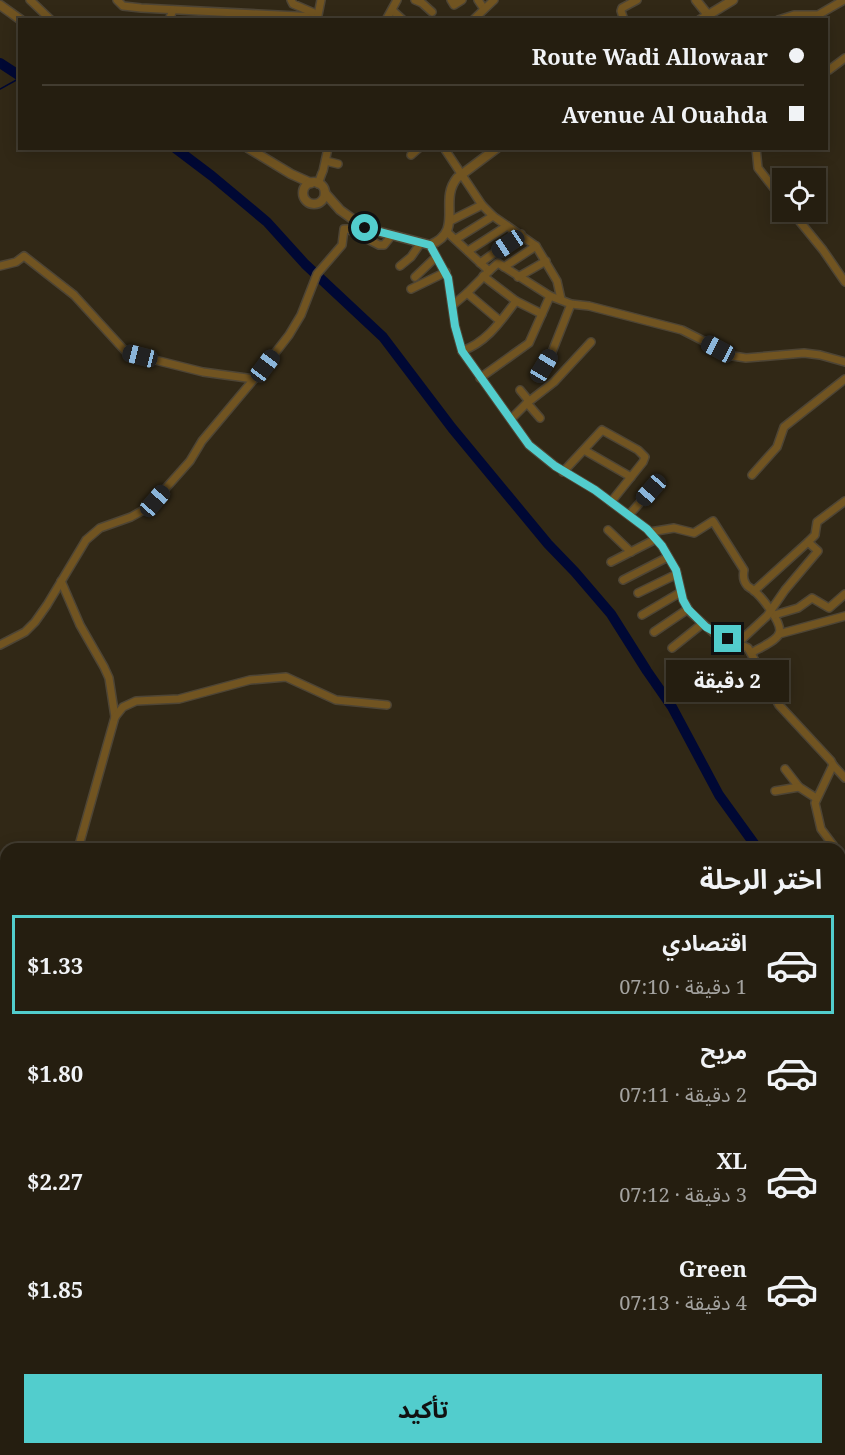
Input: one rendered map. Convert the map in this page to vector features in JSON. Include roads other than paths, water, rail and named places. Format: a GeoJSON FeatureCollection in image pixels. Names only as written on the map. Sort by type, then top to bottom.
{"type":"FeatureCollection","features":[{"type":"Feature","properties":{"kind":"street"},"geometry":{"type":"LineString","coordinates":[[31,0],[49,18]]}},
{"type":"Feature","properties":{"kind":"street"},"geometry":{"type":"LineString","coordinates":[[117,0],[127,7],[222,11],[261,16],[317,17]]}},
{"type":"Feature","properties":{"kind":"street"},"geometry":{"type":"LineString","coordinates":[[127,7],[133,0]]}},
{"type":"Feature","properties":{"kind":"street"},"geometry":{"type":"LineString","coordinates":[[291,0],[293,4],[317,17]]}},
{"type":"Feature","properties":{"kind":"street"},"geometry":{"type":"LineString","coordinates":[[317,17],[321,0]]}},
{"type":"Feature","properties":{"kind":"street"},"geometry":{"type":"LineString","coordinates":[[387,18],[397,0]]}},
{"type":"Feature","properties":{"kind":"street"},"geometry":{"type":"LineString","coordinates":[[416,0],[432,12]]}},
{"type":"Feature","properties":{"kind":"street"},"geometry":{"type":"LineString","coordinates":[[451,0],[454,5],[462,0]]}},
{"type":"Feature","properties":{"kind":"street"},"geometry":{"type":"LineString","coordinates":[[478,0],[484,9]]}},
{"type":"Feature","properties":{"kind":"street"},"geometry":{"type":"LineString","coordinates":[[475,18],[494,0]]}},
{"type":"Feature","properties":{"kind":"street"},"geometry":{"type":"LineString","coordinates":[[623,18],[622,8],[637,0]]}},
{"type":"Feature","properties":{"kind":"street"},"geometry":{"type":"LineString","coordinates":[[696,0],[706,18],[734,0]]}},
{"type":"Feature","properties":{"kind":"street"},"geometry":{"type":"LineString","coordinates":[[786,18],[802,14],[816,17],[844,0]]}},
{"type":"Feature","properties":{"kind":"street"},"geometry":{"type":"LineString","coordinates":[[0,5],[18,18]]}},
{"type":"Feature","properties":{"kind":"street"},"geometry":{"type":"LineString","coordinates":[[170,18],[173,10]]}},
{"type":"Feature","properties":{"kind":"street"},"geometry":{"type":"LineString","coordinates":[[392,10],[401,18]]}},
{"type":"Feature","properties":{"kind":"street"},"geometry":{"type":"LineString","coordinates":[[220,18],[222,11]]}},
{"type":"Feature","properties":{"kind":"street"},"geometry":{"type":"LineString","coordinates":[[828,70],[845,58]]}},
{"type":"Feature","properties":{"kind":"street"},"geometry":{"type":"LineString","coordinates":[[251,150],[325,193],[340,210],[365,228],[430,245],[447,232],[450,221],[452,184],[461,174],[494,150]]}},
{"type":"Feature","properties":{"kind":"street"},"geometry":{"type":"LineString","coordinates":[[328,150],[322,172],[304,196],[313,204],[320,203],[340,210]]}},
{"type":"Feature","properties":{"kind":"street"},"geometry":{"type":"LineString","coordinates":[[411,154],[416,150]]}},
{"type":"Feature","properties":{"kind":"street"},"geometry":{"type":"LineString","coordinates":[[445,150],[482,205],[493,216],[536,246],[557,281],[561,299]]}},
{"type":"Feature","properties":{"kind":"street"},"geometry":{"type":"LineString","coordinates":[[756,150],[758,168],[772,186]]}},
{"type":"Feature","properties":{"kind":"street"},"geometry":{"type":"LineString","coordinates":[[326,160],[338,164]]}},
{"type":"Feature","properties":{"kind":"street"},"geometry":{"type":"LineString","coordinates":[[320,203],[325,193]]}},
{"type":"Feature","properties":{"kind":"street"},"geometry":{"type":"LineString","coordinates":[[450,221],[482,205]]}},
{"type":"Feature","properties":{"kind":"street"},"geometry":{"type":"LineString","coordinates":[[456,239],[493,216]]}},
{"type":"Feature","properties":{"kind":"street"},"geometry":{"type":"LineString","coordinates":[[800,222],[845,282]]}},
{"type":"Feature","properties":{"kind":"street"},"geometry":{"type":"LineString","coordinates":[[468,251],[507,226]]}},
{"type":"Feature","properties":{"kind":"street"},"geometry":{"type":"LineString","coordinates":[[0,645],[25,632],[35,622],[81,547],[92,534],[100,528],[139,513],[155,501],[190,462],[202,441],[289,334],[301,315],[317,274],[342,245],[344,229],[379,245],[384,245],[392,235]]}},
{"type":"Feature","properties":{"kind":"street"},"geometry":{"type":"LineString","coordinates":[[447,232],[480,263],[486,274],[516,301],[542,314]]}},
{"type":"Feature","properties":{"kind":"street"},"geometry":{"type":"LineString","coordinates":[[480,263],[521,234]]}},
{"type":"Feature","properties":{"kind":"street"},"geometry":{"type":"LineString","coordinates":[[400,266],[411,257],[420,244]]}},
{"type":"Feature","properties":{"kind":"street"},"geometry":{"type":"LineString","coordinates":[[430,245],[446,272],[455,326],[462,351],[529,445],[563,472],[611,502],[650,532],[677,574],[688,609],[702,624],[716,634],[748,648],[780,707],[845,778]]}},
{"type":"Feature","properties":{"kind":"street"},"geometry":{"type":"LineString","coordinates":[[504,267],[536,246]]}},
{"type":"Feature","properties":{"kind":"street"},"geometry":{"type":"LineString","coordinates":[[0,266],[16,262],[24,256],[74,295],[127,353],[203,372],[254,379]]}},
{"type":"Feature","properties":{"kind":"street"},"geometry":{"type":"LineString","coordinates":[[415,277],[436,257]]}},
{"type":"Feature","properties":{"kind":"street"},"geometry":{"type":"LineString","coordinates":[[518,277],[546,261]]}},
{"type":"Feature","properties":{"kind":"street"},"geometry":{"type":"LineString","coordinates":[[453,305],[498,263],[550,296],[571,304],[589,306],[682,330],[738,357],[804,353],[845,362]]}},
{"type":"Feature","properties":{"kind":"street"},"geometry":{"type":"LineString","coordinates":[[411,289],[446,272]]}},
{"type":"Feature","properties":{"kind":"street"},"geometry":{"type":"LineString","coordinates":[[467,293],[500,321]]}},
{"type":"Feature","properties":{"kind":"street"},"geometry":{"type":"LineString","coordinates":[[480,378],[530,343],[550,296]]}},
{"type":"Feature","properties":{"kind":"street"},"geometry":{"type":"LineString","coordinates":[[462,351],[481,342],[516,301]]}},
{"type":"Feature","properties":{"kind":"street"},"geometry":{"type":"LineString","coordinates":[[544,366],[571,304]]}},
{"type":"Feature","properties":{"kind":"street"},"geometry":{"type":"LineString","coordinates":[[510,419],[554,382],[591,342]]}},
{"type":"Feature","properties":{"kind":"street"},"geometry":{"type":"LineString","coordinates":[[752,475],[777,447],[784,427],[845,379]]}},
{"type":"Feature","properties":{"kind":"street"},"geometry":{"type":"LineString","coordinates":[[536,385],[542,391]]}},
{"type":"Feature","properties":{"kind":"street"},"geometry":{"type":"LineString","coordinates":[[520,390],[540,418]]}},
{"type":"Feature","properties":{"kind":"street"},"geometry":{"type":"LineString","coordinates":[[563,472],[604,430],[642,453],[645,457],[611,502]]}},
{"type":"Feature","properties":{"kind":"street"},"geometry":{"type":"LineString","coordinates":[[584,450],[631,477]]}},
{"type":"Feature","properties":{"kind":"street"},"geometry":{"type":"LineString","coordinates":[[629,515],[651,490]]}},
{"type":"Feature","properties":{"kind":"street"},"geometry":{"type":"LineString","coordinates":[[754,591],[808,542],[815,533],[817,522],[845,501]]}},
{"type":"Feature","properties":{"kind":"street"},"geometry":{"type":"LineString","coordinates":[[650,532],[674,528],[694,533],[713,521],[744,570],[743,578],[746,586],[754,591],[778,622],[779,634]]}},
{"type":"Feature","properties":{"kind":"street"},"geometry":{"type":"LineString","coordinates":[[608,530],[631,552]]}},
{"type":"Feature","properties":{"kind":"street"},"geometry":{"type":"LineString","coordinates":[[611,562],[656,539]]}},
{"type":"Feature","properties":{"kind":"street"},"geometry":{"type":"LineString","coordinates":[[738,643],[772,612],[818,551],[808,542]]}},
{"type":"Feature","properties":{"kind":"street"},"geometry":{"type":"LineString","coordinates":[[623,580],[668,557]]}},
{"type":"Feature","properties":{"kind":"street"},"geometry":{"type":"LineString","coordinates":[[638,592],[677,574]]}},
{"type":"Feature","properties":{"kind":"street"},"geometry":{"type":"LineString","coordinates":[[61,581],[80,625],[104,667],[115,717]]}},
{"type":"Feature","properties":{"kind":"street"},"geometry":{"type":"LineString","coordinates":[[642,615],[681,592]]}},
{"type":"Feature","properties":{"kind":"street"},"geometry":{"type":"LineString","coordinates":[[772,612],[798,608],[812,598],[828,608],[845,594]]}},
{"type":"Feature","properties":{"kind":"street"},"geometry":{"type":"LineString","coordinates":[[654,632],[688,609]]}},
{"type":"Feature","properties":{"kind":"street"},"geometry":{"type":"LineString","coordinates":[[752,653],[779,634],[845,616]]}},
{"type":"Feature","properties":{"kind":"street"},"geometry":{"type":"LineString","coordinates":[[672,648],[702,624]]}},
{"type":"Feature","properties":{"kind":"street"},"geometry":{"type":"LineString","coordinates":[[80,843],[115,717],[123,707],[136,701],[179,699],[250,680],[286,676],[336,700],[387,705]]}},
{"type":"Feature","properties":{"kind":"street"},"geometry":{"type":"LineString","coordinates":[[832,843],[819,824],[814,803],[833,765]]}},
{"type":"Feature","properties":{"kind":"street"},"geometry":{"type":"LineString","coordinates":[[785,769],[799,787],[816,798]]}},
{"type":"Feature","properties":{"kind":"street"},"geometry":{"type":"LineString","coordinates":[[775,791],[799,787]]}},
{"type":"Feature","properties":{"kind":"waterway"},"geometry":{"type":"LineString","coordinates":[[0,63],[18,75]]}},
{"type":"Feature","properties":{"kind":"waterway"},"geometry":{"type":"LineString","coordinates":[[0,89],[18,79]]}},
{"type":"Feature","properties":{"kind":"waterway"},"geometry":{"type":"LineString","coordinates":[[178,150],[267,222],[305,264],[383,337],[452,428],[548,544],[611,614],[672,707],[719,795],[754,843]]}}]}
